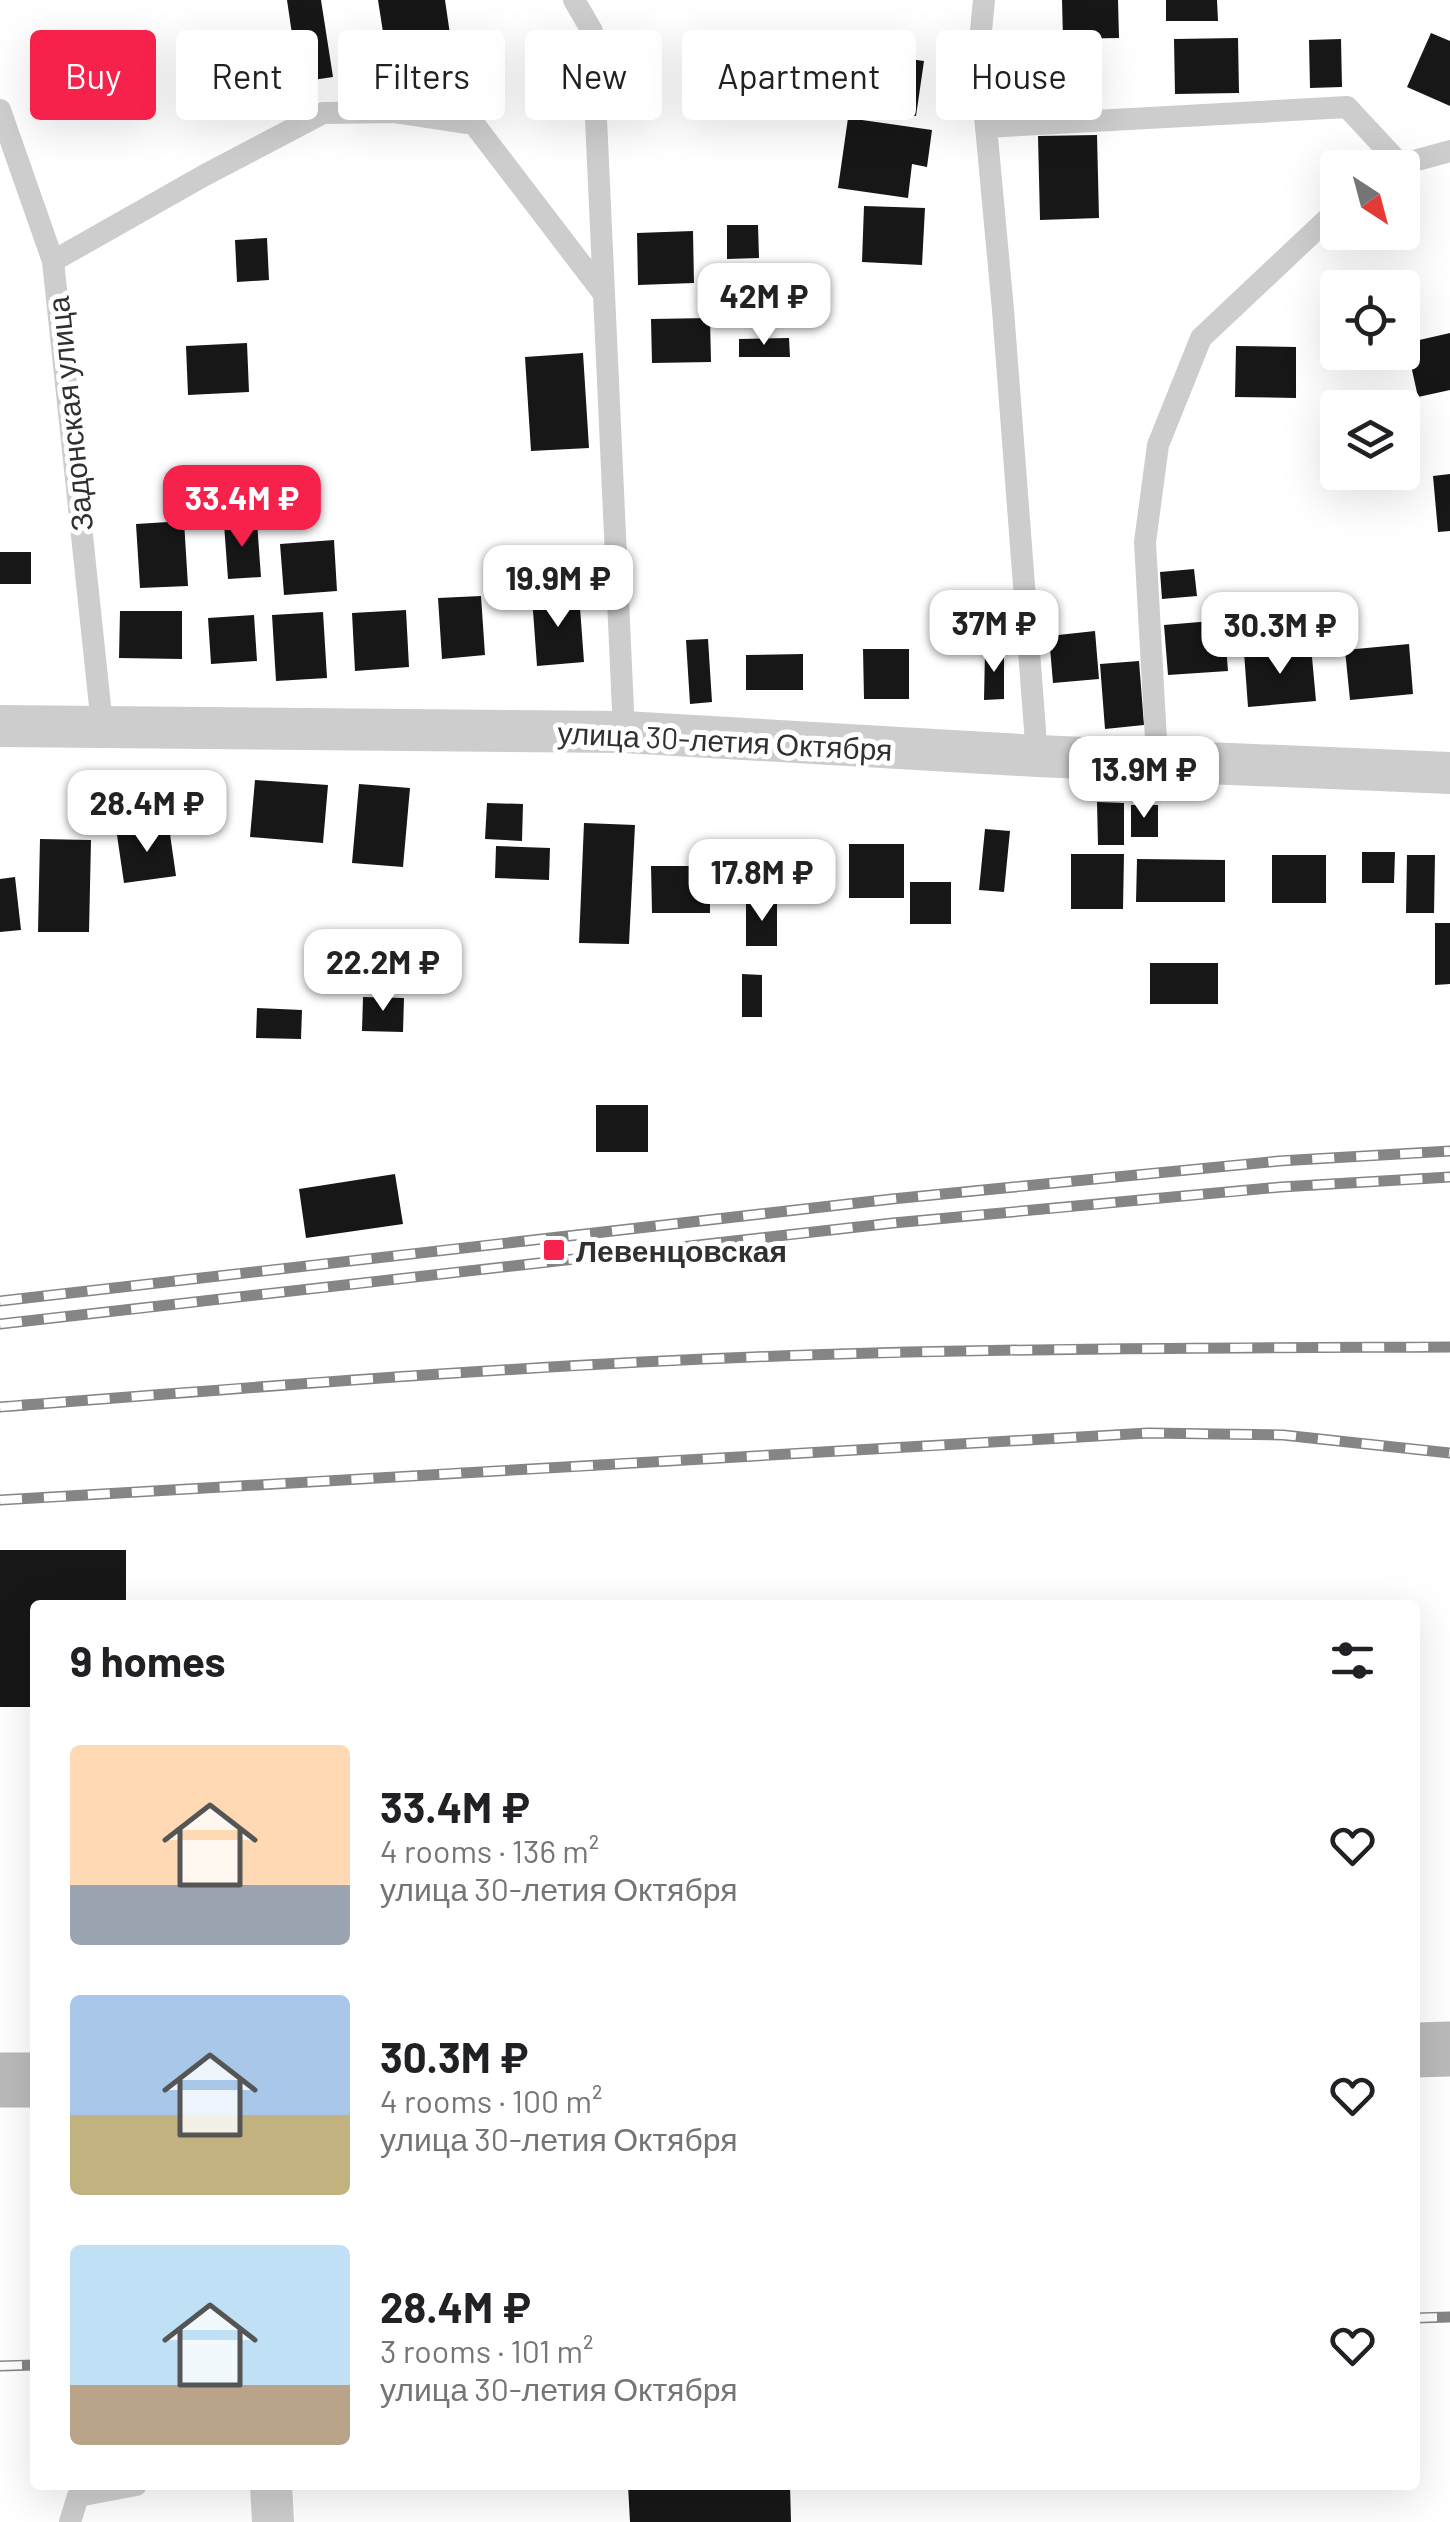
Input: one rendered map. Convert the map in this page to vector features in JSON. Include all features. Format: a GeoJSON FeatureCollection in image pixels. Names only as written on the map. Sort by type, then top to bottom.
{"type":"FeatureCollection","features":[{"type":"Feature","properties":{"kind":"street","name":"улица 30-летия Октября"},"geometry":{"type":"LineString","coordinates":[[0,726],[624,732],[1037,756],[1450,773]]}},
{"type":"Feature","properties":{"kind":"street"},"geometry":{"type":"LineString","coordinates":[[1420,2050],[1450,2049]]}},
{"type":"Feature","properties":{"kind":"street"},"geometry":{"type":"LineString","coordinates":[[0,2080],[30,2080]]}},
{"type":"Feature","properties":{"kind":"street"},"geometry":{"type":"LineString","coordinates":[[272,2490],[273,2522]]}},
{"type":"Feature","properties":{"kind":"lane"},"geometry":{"type":"LineString","coordinates":[[574,0],[592,31],[624,732]]}},
{"type":"Feature","properties":{"kind":"lane"},"geometry":{"type":"LineString","coordinates":[[984,0],[979,51],[1037,756]]}},
{"type":"Feature","properties":{"kind":"lane"},"geometry":{"type":"LineString","coordinates":[[986,128],[1347,107],[1381,150]]}},
{"type":"Feature","properties":{"kind":"lane","name":"Задонская улица"},"geometry":{"type":"LineString","coordinates":[[0,110],[53,262],[102,725]]}},
{"type":"Feature","properties":{"kind":"lane"},"geometry":{"type":"LineString","coordinates":[[53,262],[205,174],[323,113],[395,112],[474,124],[604,294]]}},
{"type":"Feature","properties":{"kind":"lane"},"geometry":{"type":"LineString","coordinates":[[1420,159],[1450,151]]}},
{"type":"Feature","properties":{"kind":"lane"},"geometry":{"type":"LineString","coordinates":[[1157,758],[1146,542],[1158,445],[1202,338],[1320,226]]}},
{"type":"Feature","properties":{"kind":"lane"},"geometry":{"type":"LineString","coordinates":[[67,2522],[78,2496],[110,2490]]}},
{"type":"Feature","properties":{"kind":"building"},"geometry":{"type":"Polygon","coordinates":[[[287,0],[321,0],[333,77],[318,79],[318,30],[291,30],[287,0]]]}},
{"type":"Feature","properties":{"kind":"building"},"geometry":{"type":"Polygon","coordinates":[[[378,0],[445,0],[449,30],[383,30],[378,0]]]}},
{"type":"Feature","properties":{"kind":"building"},"geometry":{"type":"Polygon","coordinates":[[[1062,0],[1118,0],[1119,38],[1102,38],[1102,30],[1063,30],[1062,0]]]}},
{"type":"Feature","properties":{"kind":"building"},"geometry":{"type":"Polygon","coordinates":[[[1166,0],[1217,0],[1218,21],[1166,21],[1166,0]]]}},
{"type":"Feature","properties":{"kind":"building"},"geometry":{"type":"Polygon","coordinates":[[[1431,33],[1450,41],[1450,106],[1407,87],[1431,33]]]}},
{"type":"Feature","properties":{"kind":"building"},"geometry":{"type":"Polygon","coordinates":[[[1238,38],[1239,93],[1175,94],[1174,39],[1238,38]]]}},
{"type":"Feature","properties":{"kind":"building"},"geometry":{"type":"Polygon","coordinates":[[[1341,39],[1342,87],[1310,88],[1309,40],[1341,39]]]}},
{"type":"Feature","properties":{"kind":"building"},"geometry":{"type":"Polygon","coordinates":[[[916,60],[924,61],[916,116],[916,60]]]}},
{"type":"Feature","properties":{"kind":"building"},"geometry":{"type":"Polygon","coordinates":[[[848,120],[932,130],[927,167],[912,164],[908,198],[838,188],[848,120]]]}},
{"type":"Feature","properties":{"kind":"building"},"geometry":{"type":"Polygon","coordinates":[[[1097,135],[1099,218],[1040,220],[1038,136],[1097,135]]]}},
{"type":"Feature","properties":{"kind":"building"},"geometry":{"type":"Polygon","coordinates":[[[864,206],[925,208],[922,265],[862,262],[864,206]]]}},
{"type":"Feature","properties":{"kind":"building"},"geometry":{"type":"Polygon","coordinates":[[[727,225],[758,225],[759,258],[727,259],[727,225]]]}},
{"type":"Feature","properties":{"kind":"building"},"geometry":{"type":"Polygon","coordinates":[[[693,231],[694,283],[638,285],[637,233],[693,231]]]}},
{"type":"Feature","properties":{"kind":"building"},"geometry":{"type":"Polygon","coordinates":[[[267,238],[269,280],[237,282],[235,240],[267,238]]]}},
{"type":"Feature","properties":{"kind":"building"},"geometry":{"type":"Polygon","coordinates":[[[710,318],[711,362],[652,363],[651,319],[710,318]]]}},
{"type":"Feature","properties":{"kind":"building"},"geometry":{"type":"Polygon","coordinates":[[[1450,333],[1450,390],[1420,397],[1412,370],[1420,370],[1420,340],[1450,333]]]}},
{"type":"Feature","properties":{"kind":"building"},"geometry":{"type":"Polygon","coordinates":[[[789,338],[790,357],[739,357],[739,339],[789,338]]]}},
{"type":"Feature","properties":{"kind":"building"},"geometry":{"type":"Polygon","coordinates":[[[247,343],[249,392],[188,395],[186,346],[247,343]]]}},
{"type":"Feature","properties":{"kind":"building"},"geometry":{"type":"Polygon","coordinates":[[[1236,346],[1296,347],[1296,398],[1235,397],[1236,346]]]}},
{"type":"Feature","properties":{"kind":"building"},"geometry":{"type":"Polygon","coordinates":[[[583,353],[589,448],[531,451],[525,357],[583,353]]]}},
{"type":"Feature","properties":{"kind":"building"},"geometry":{"type":"Polygon","coordinates":[[[1450,474],[1450,531],[1438,532],[1433,476],[1450,474]]]}},
{"type":"Feature","properties":{"kind":"building"},"geometry":{"type":"Polygon","coordinates":[[[184,521],[188,586],[140,588],[136,524],[184,521]]]}},
{"type":"Feature","properties":{"kind":"building"},"geometry":{"type":"Polygon","coordinates":[[[257,522],[261,577],[228,579],[224,524],[257,522]]]}},
{"type":"Feature","properties":{"kind":"building"},"geometry":{"type":"Polygon","coordinates":[[[334,540],[337,591],[284,595],[280,544],[334,540]]]}},
{"type":"Feature","properties":{"kind":"building"},"geometry":{"type":"Polygon","coordinates":[[[0,552],[31,552],[31,584],[0,584],[0,552]]]}},
{"type":"Feature","properties":{"kind":"building"},"geometry":{"type":"Polygon","coordinates":[[[1194,569],[1197,596],[1162,599],[1160,572],[1194,569]]]}},
{"type":"Feature","properties":{"kind":"building"},"geometry":{"type":"Polygon","coordinates":[[[579,594],[584,662],[537,666],[532,597],[579,594]]]}},
{"type":"Feature","properties":{"kind":"building"},"geometry":{"type":"Polygon","coordinates":[[[481,596],[485,655],[442,659],[438,598],[481,596]]]}},
{"type":"Feature","properties":{"kind":"building"},"geometry":{"type":"Polygon","coordinates":[[[406,610],[409,667],[355,671],[352,613],[406,610]]]}},
{"type":"Feature","properties":{"kind":"building"},"geometry":{"type":"Polygon","coordinates":[[[120,611],[182,611],[182,659],[119,658],[120,611]]]}},
{"type":"Feature","properties":{"kind":"building"},"geometry":{"type":"Polygon","coordinates":[[[323,612],[327,678],[276,681],[272,615],[323,612]]]}},
{"type":"Feature","properties":{"kind":"building"},"geometry":{"type":"Polygon","coordinates":[[[254,615],[257,661],[211,664],[208,618],[254,615]]]}},
{"type":"Feature","properties":{"kind":"building"},"geometry":{"type":"Polygon","coordinates":[[[1224,620],[1228,671],[1168,675],[1164,625],[1224,620]]]}},
{"type":"Feature","properties":{"kind":"building"},"geometry":{"type":"Polygon","coordinates":[[[1095,631],[1099,679],[1053,683],[1049,636],[1095,631]]]}},
{"type":"Feature","properties":{"kind":"building"},"geometry":{"type":"Polygon","coordinates":[[[708,639],[712,702],[690,704],[686,640],[708,639]]]}},
{"type":"Feature","properties":{"kind":"building"},"geometry":{"type":"Polygon","coordinates":[[[1409,644],[1413,694],[1350,700],[1345,650],[1409,644]]]}},
{"type":"Feature","properties":{"kind":"building"},"geometry":{"type":"Polygon","coordinates":[[[1311,646],[1316,701],[1248,707],[1244,652],[1311,646]]]}},
{"type":"Feature","properties":{"kind":"building"},"geometry":{"type":"Polygon","coordinates":[[[863,649],[909,649],[909,699],[864,699],[863,649]]]}},
{"type":"Feature","properties":{"kind":"building"},"geometry":{"type":"Polygon","coordinates":[[[985,651],[1004,651],[1004,699],[984,700],[985,651]]]}},
{"type":"Feature","properties":{"kind":"building"},"geometry":{"type":"Polygon","coordinates":[[[803,654],[803,690],[746,690],[746,655],[803,654]]]}},
{"type":"Feature","properties":{"kind":"building"},"geometry":{"type":"Polygon","coordinates":[[[1139,661],[1144,725],[1105,729],[1100,664],[1139,661]]]}},
{"type":"Feature","properties":{"kind":"building"},"geometry":{"type":"Polygon","coordinates":[[[255,780],[328,785],[323,843],[250,837],[255,780]]]}},
{"type":"Feature","properties":{"kind":"building"},"geometry":{"type":"Polygon","coordinates":[[[359,784],[410,788],[403,867],[352,863],[359,784]]]}},
{"type":"Feature","properties":{"kind":"building"},"geometry":{"type":"Polygon","coordinates":[[[1097,802],[1124,803],[1124,845],[1098,845],[1097,802]]]}},
{"type":"Feature","properties":{"kind":"building"},"geometry":{"type":"Polygon","coordinates":[[[487,803],[523,804],[522,841],[485,839],[487,803]]]}},
{"type":"Feature","properties":{"kind":"building"},"geometry":{"type":"Polygon","coordinates":[[[1131,805],[1158,805],[1158,837],[1131,837],[1131,805]]]}},
{"type":"Feature","properties":{"kind":"building"},"geometry":{"type":"Polygon","coordinates":[[[584,823],[635,825],[629,944],[579,943],[584,823]]]}},
{"type":"Feature","properties":{"kind":"building"},"geometry":{"type":"Polygon","coordinates":[[[169,827],[176,876],[124,883],[117,835],[169,827]]]}},
{"type":"Feature","properties":{"kind":"building"},"geometry":{"type":"Polygon","coordinates":[[[985,829],[1010,831],[1004,892],[979,890],[985,829]]]}},
{"type":"Feature","properties":{"kind":"building"},"geometry":{"type":"Polygon","coordinates":[[[40,839],[91,840],[89,932],[38,932],[40,839]]]}},
{"type":"Feature","properties":{"kind":"building"},"geometry":{"type":"Polygon","coordinates":[[[749,844],[813,844],[813,892],[749,892],[749,844]]]}},
{"type":"Feature","properties":{"kind":"building"},"geometry":{"type":"Polygon","coordinates":[[[849,844],[904,844],[904,898],[849,898],[849,844]]]}},
{"type":"Feature","properties":{"kind":"building"},"geometry":{"type":"Polygon","coordinates":[[[496,846],[550,848],[549,880],[495,878],[496,846]]]}},
{"type":"Feature","properties":{"kind":"building"},"geometry":{"type":"Polygon","coordinates":[[[1362,852],[1395,852],[1394,883],[1362,883],[1362,852]]]}},
{"type":"Feature","properties":{"kind":"building"},"geometry":{"type":"Polygon","coordinates":[[[1071,854],[1124,854],[1123,909],[1071,909],[1071,854]]]}},
{"type":"Feature","properties":{"kind":"building"},"geometry":{"type":"Polygon","coordinates":[[[1272,855],[1326,855],[1326,903],[1272,903],[1272,855]]]}},
{"type":"Feature","properties":{"kind":"building"},"geometry":{"type":"Polygon","coordinates":[[[1407,855],[1435,855],[1434,913],[1406,913],[1407,855]]]}},
{"type":"Feature","properties":{"kind":"building"},"geometry":{"type":"Polygon","coordinates":[[[1137,859],[1225,860],[1225,902],[1136,902],[1137,859]]]}},
{"type":"Feature","properties":{"kind":"building"},"geometry":{"type":"Polygon","coordinates":[[[651,866],[710,866],[710,913],[652,913],[651,866]]]}},
{"type":"Feature","properties":{"kind":"building"},"geometry":{"type":"Polygon","coordinates":[[[15,877],[21,930],[0,932],[0,879],[15,877]]]}},
{"type":"Feature","properties":{"kind":"building"},"geometry":{"type":"Polygon","coordinates":[[[910,882],[951,882],[951,924],[910,924],[910,882]]]}},
{"type":"Feature","properties":{"kind":"building"},"geometry":{"type":"Polygon","coordinates":[[[777,902],[777,946],[746,946],[746,903],[777,902]]]}},
{"type":"Feature","properties":{"kind":"building"},"geometry":{"type":"Polygon","coordinates":[[[1435,923],[1450,923],[1450,984],[1435,985],[1435,923]]]}},
{"type":"Feature","properties":{"kind":"building"},"geometry":{"type":"Polygon","coordinates":[[[1150,963],[1218,963],[1218,1004],[1150,1004],[1150,963]]]}},
{"type":"Feature","properties":{"kind":"building"},"geometry":{"type":"Polygon","coordinates":[[[742,974],[762,975],[762,1017],[742,1017],[742,974]]]}},
{"type":"Feature","properties":{"kind":"building"},"geometry":{"type":"Polygon","coordinates":[[[363,997],[404,998],[403,1032],[362,1031],[363,997]]]}},
{"type":"Feature","properties":{"kind":"building"},"geometry":{"type":"Polygon","coordinates":[[[257,1008],[302,1010],[301,1039],[256,1038],[257,1008]]]}},
{"type":"Feature","properties":{"kind":"building"},"geometry":{"type":"Polygon","coordinates":[[[596,1105],[648,1105],[648,1152],[596,1152],[596,1105]]]}},
{"type":"Feature","properties":{"kind":"building"},"geometry":{"type":"Polygon","coordinates":[[[395,1174],[403,1224],[306,1238],[299,1189],[395,1174]]]}},
{"type":"Feature","properties":{"kind":"building"},"geometry":{"type":"Polygon","coordinates":[[[0,1550],[126,1550],[126,1600],[30,1600],[30,1707],[0,1707],[0,1550]]]}},
{"type":"Feature","properties":{"kind":"building"},"geometry":{"type":"Polygon","coordinates":[[[628,2490],[790,2490],[791,2522],[630,2522],[628,2490]]]}},
{"type":"Feature","properties":{"kind":"railway"},"geometry":{"type":"LineString","coordinates":[[0,1301],[892,1199],[1279,1161],[1450,1151]]}},
{"type":"Feature","properties":{"kind":"railway"},"geometry":{"type":"LineString","coordinates":[[0,1324],[893,1223],[1281,1187],[1450,1177]]}},
{"type":"Feature","properties":{"kind":"railway"},"geometry":{"type":"LineString","coordinates":[[0,1407],[403,1376],[706,1359],[968,1351],[1450,1347]]}},
{"type":"Feature","properties":{"kind":"railway"},"geometry":{"type":"LineString","coordinates":[[0,1500],[1148,1433],[1283,1435],[1450,1453]]}},
{"type":"Feature","properties":{"kind":"railway"},"geometry":{"type":"LineString","coordinates":[[1420,2318],[1450,2317]]}},
{"type":"Feature","properties":{"kind":"railway"},"geometry":{"type":"LineString","coordinates":[[0,2366],[30,2365]]}},
{"type":"Feature","properties":{"kind":"place","name":"Левенцовская"},"geometry":{"type":"Point","coordinates":[554,1250]}}]}
